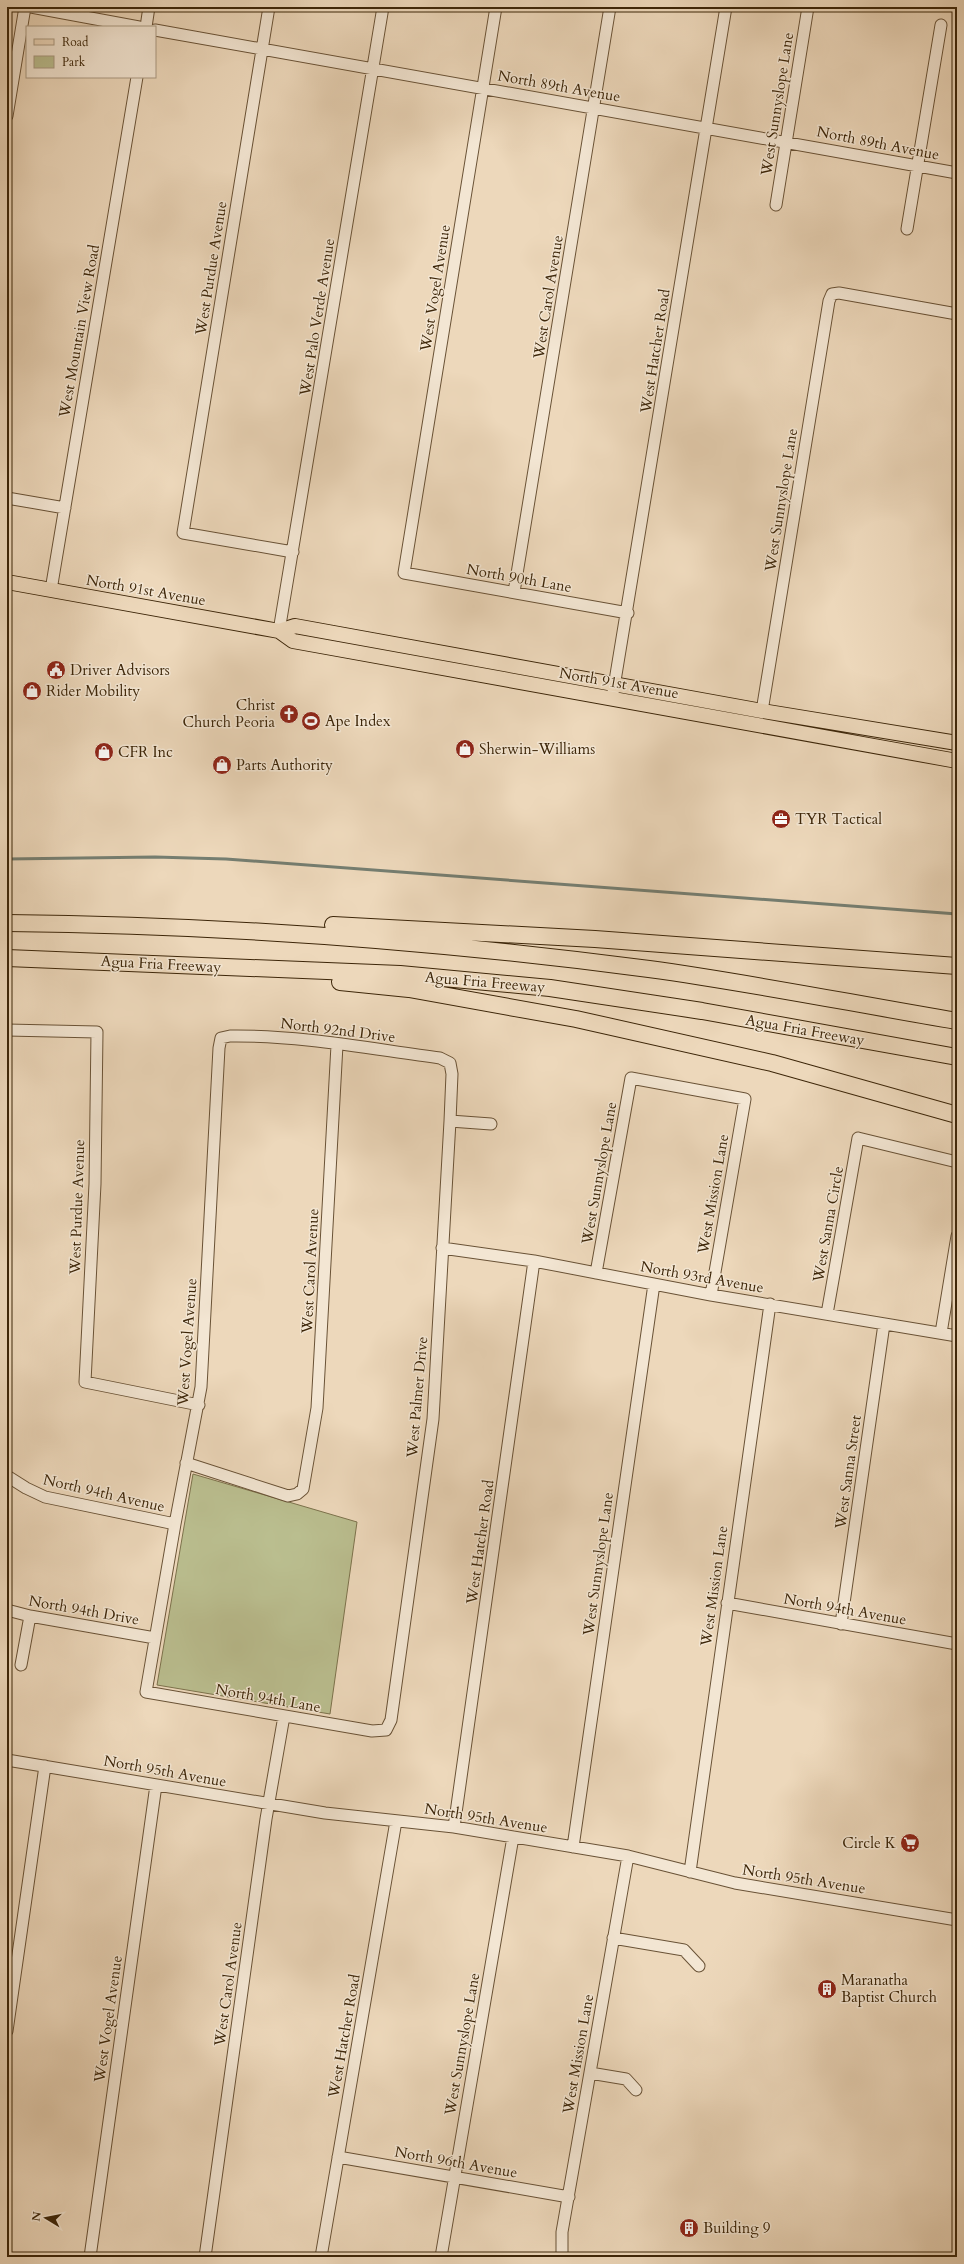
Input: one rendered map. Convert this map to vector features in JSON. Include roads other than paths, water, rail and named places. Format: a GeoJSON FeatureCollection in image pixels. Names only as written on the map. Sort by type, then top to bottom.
{"type":"FeatureCollection","features":[{"type":"Feature","properties":{"kind":"highway","name":"Agua Fria Freeway"},"geometry":{"type":"LineString","coordinates":[[7,923],[152,925],[266,931],[470,947],[645,968],[957,1022]]}},
{"type":"Feature","properties":{"kind":"highway"},"geometry":{"type":"LineString","coordinates":[[266,931],[323,925],[468,934],[595,939],[957,966]]}},
{"type":"Feature","properties":{"kind":"highway","name":"Agua Fria Freeway"},"geometry":{"type":"LineString","coordinates":[[7,958],[400,974],[550,988],[702,1012],[957,1057]]}},
{"type":"Feature","properties":{"kind":"highway"},"geometry":{"type":"LineString","coordinates":[[74,960],[368,984],[461,998],[576,1019],[772,1063],[957,1115]]}},
{"type":"Feature","properties":{"kind":"main road","name":"North 91st Avenue"},"geometry":{"type":"LineString","coordinates":[[7,582],[279,631],[293,641],[957,761]]}},
{"type":"Feature","properties":{"kind":"main road","name":"North 91st Avenue"},"geometry":{"type":"LineString","coordinates":[[279,631],[295,626],[762,711],[957,743]]}},
{"type":"Feature","properties":{"kind":"main road"},"geometry":{"type":"LineString","coordinates":[[448,669],[451,655]]}},
{"type":"Feature","properties":{"kind":"main road"},"geometry":{"type":"LineString","coordinates":[[759,726],[762,711]]}},
{"type":"Feature","properties":{"kind":"main road"},"geometry":{"type":"LineString","coordinates":[[893,749],[896,734]]}},
{"type":"Feature","properties":{"kind":"street"},"geometry":{"type":"LineString","coordinates":[[7,116],[25,7]]}},
{"type":"Feature","properties":{"kind":"street"},"geometry":{"type":"LineString","coordinates":[[31,7],[134,26]]}},
{"type":"Feature","properties":{"kind":"street"},"geometry":{"type":"LineString","coordinates":[[146,26],[149,7]]}},
{"type":"Feature","properties":{"kind":"street","name":"West Purdue Avenue"},"geometry":{"type":"LineString","coordinates":[[269,7],[183,533],[293,552]]}},
{"type":"Feature","properties":{"kind":"street","name":"West Palo Verde Avenue"},"geometry":{"type":"LineString","coordinates":[[279,631],[383,7]]}},
{"type":"Feature","properties":{"kind":"street","name":"West Vogel Avenue"},"geometry":{"type":"LineString","coordinates":[[404,573],[496,7]]}},
{"type":"Feature","properties":{"kind":"street","name":"West Carol Avenue"},"geometry":{"type":"LineString","coordinates":[[514,592],[610,7]]}},
{"type":"Feature","properties":{"kind":"street","name":"West Hatcher Road"},"geometry":{"type":"LineString","coordinates":[[612,699],[628,613],[705,128],[726,7]]}},
{"type":"Feature","properties":{"kind":"street","name":"West Sunnyslope Lane"},"geometry":{"type":"LineString","coordinates":[[776,205],[808,7]]}},
{"type":"Feature","properties":{"kind":"street"},"geometry":{"type":"LineString","coordinates":[[907,229],[941,25]]}},
{"type":"Feature","properties":{"kind":"street","name":"North 89th Avenue"},"geometry":{"type":"LineString","coordinates":[[156,30],[705,128],[786,141],[957,173]]}},
{"type":"Feature","properties":{"kind":"street","name":"West Mountain View Road"},"geometry":{"type":"LineString","coordinates":[[51,590],[137,78]]}},
{"type":"Feature","properties":{"kind":"street","name":"West Sunnyslope Lane"},"geometry":{"type":"LineString","coordinates":[[762,711],[829,301],[832,294],[839,293],[957,314]]}},
{"type":"Feature","properties":{"kind":"street"},"geometry":{"type":"LineString","coordinates":[[7,498],[65,508]]}},
{"type":"Feature","properties":{"kind":"street","name":"North 90th Lane"},"geometry":{"type":"LineString","coordinates":[[404,573],[628,613]]}},
{"type":"Feature","properties":{"kind":"street","name":"West Purdue Avenue"},"geometry":{"type":"LineString","coordinates":[[7,1030],[97,1032],[95,1184],[85,1382],[199,1405]]}},
{"type":"Feature","properties":{"kind":"street","name":"North 92nd Drive"},"geometry":{"type":"LineString","coordinates":[[222,1038],[250,1035],[440,1058],[450,1063]]}},
{"type":"Feature","properties":{"kind":"street","name":"West Vogel Avenue"},"geometry":{"type":"LineString","coordinates":[[146,1692],[186,1463],[199,1405],[203,1368],[219,1048],[222,1038]]}},
{"type":"Feature","properties":{"kind":"street","name":"West Carol Avenue"},"geometry":{"type":"LineString","coordinates":[[186,1463],[288,1496],[297,1494],[302,1489],[317,1408],[337,1045]]}},
{"type":"Feature","properties":{"kind":"street","name":"West Palmer Drive"},"geometry":{"type":"LineString","coordinates":[[386,1730],[391,1720],[432,1432],[450,1121],[452,1074],[450,1063]]}},
{"type":"Feature","properties":{"kind":"street","name":"West Sunnyslope Lane"},"geometry":{"type":"LineString","coordinates":[[596,1273],[632,1078]]}},
{"type":"Feature","properties":{"kind":"street","name":"West Mission Lane"},"geometry":{"type":"LineString","coordinates":[[632,1078],[745,1099],[710,1295]]}},
{"type":"Feature","properties":{"kind":"street"},"geometry":{"type":"LineString","coordinates":[[450,1121],[491,1124]]}},
{"type":"Feature","properties":{"kind":"street","name":"West Sanna Circle"},"geometry":{"type":"LineString","coordinates":[[827,1314],[858,1138],[957,1162]]}},
{"type":"Feature","properties":{"kind":"street"},"geometry":{"type":"LineString","coordinates":[[941,1333],[957,1236]]}},
{"type":"Feature","properties":{"kind":"street","name":"North 93rd Avenue"},"geometry":{"type":"LineString","coordinates":[[442,1248],[534,1261],[710,1295],[957,1336]]}},
{"type":"Feature","properties":{"kind":"street","name":"West Hatcher Road"},"geometry":{"type":"LineString","coordinates":[[454,1827],[534,1261]]}},
{"type":"Feature","properties":{"kind":"street","name":"West Sunnyslope Lane"},"geometry":{"type":"LineString","coordinates":[[573,1847],[654,1284]]}},
{"type":"Feature","properties":{"kind":"street","name":"West Mission Lane"},"geometry":{"type":"LineString","coordinates":[[690,1872],[770,1304]]}},
{"type":"Feature","properties":{"kind":"street","name":"West Sanna Street"},"geometry":{"type":"LineString","coordinates":[[841,1624],[884,1324]]}},
{"type":"Feature","properties":{"kind":"street","name":"North 94th Avenue"},"geometry":{"type":"LineString","coordinates":[[7,1476],[26,1488],[45,1497],[175,1524]]}},
{"type":"Feature","properties":{"kind":"street","name":"North 94th Avenue"},"geometry":{"type":"LineString","coordinates":[[727,1603],[957,1644]]}},
{"type":"Feature","properties":{"kind":"street","name":"North 94th Drive"},"geometry":{"type":"LineString","coordinates":[[7,1610],[30,1616],[155,1638]]}},
{"type":"Feature","properties":{"kind":"street"},"geometry":{"type":"LineString","coordinates":[[21,1665],[30,1616]]}},
{"type":"Feature","properties":{"kind":"street","name":"North 94th Lane"},"geometry":{"type":"LineString","coordinates":[[146,1692],[372,1731],[386,1730]]}},
{"type":"Feature","properties":{"kind":"street","name":"West Carol Avenue"},"geometry":{"type":"LineString","coordinates":[[205,2257],[268,1804],[284,1716]]}},
{"type":"Feature","properties":{"kind":"street","name":"North 95th Avenue"},"geometry":{"type":"LineString","coordinates":[[7,1760],[268,1804],[454,1827],[628,1856],[735,1884],[957,1920]]}},
{"type":"Feature","properties":{"kind":"street"},"geometry":{"type":"LineString","coordinates":[[7,2031],[45,1766]]}},
{"type":"Feature","properties":{"kind":"street","name":"West Vogel Avenue"},"geometry":{"type":"LineString","coordinates":[[90,2257],[156,1785]]}},
{"type":"Feature","properties":{"kind":"street","name":"West Hatcher Road"},"geometry":{"type":"LineString","coordinates":[[321,2257],[396,1821]]}},
{"type":"Feature","properties":{"kind":"street","name":"West Sunnyslope Lane"},"geometry":{"type":"LineString","coordinates":[[441,2257],[512,1837]]}},
{"type":"Feature","properties":{"kind":"street","name":"West Mission Lane"},"geometry":{"type":"LineString","coordinates":[[562,2257],[562,2232],[628,1856]]}},
{"type":"Feature","properties":{"kind":"street"},"geometry":{"type":"LineString","coordinates":[[613,1938],[684,1950],[699,1966]]}},
{"type":"Feature","properties":{"kind":"street"},"geometry":{"type":"LineString","coordinates":[[590,2073],[626,2079],[636,2090]]}},
{"type":"Feature","properties":{"kind":"street","name":"North 96th Avenue"},"geometry":{"type":"LineString","coordinates":[[338,2157],[569,2197]]}},
{"type":"Feature","properties":{"kind":"waterway"},"geometry":{"type":"LineString","coordinates":[[7,859],[155,857],[226,859],[957,914]]}},
{"type":"Feature","properties":{"kind":"place","name":"Driver Advisors"},"geometry":{"type":"Point","coordinates":[56,670]}},
{"type":"Feature","properties":{"kind":"place","name":"Rider Mobility"},"geometry":{"type":"Point","coordinates":[32,691]}},
{"type":"Feature","properties":{"kind":"place","name":"Christ Church Peoria"},"geometry":{"type":"Point","coordinates":[289,714]}},
{"type":"Feature","properties":{"kind":"place","name":"Ape Index"},"geometry":{"type":"Point","coordinates":[311,721]}},
{"type":"Feature","properties":{"kind":"place","name":"Sherwin-Williams"},"geometry":{"type":"Point","coordinates":[465,749]}},
{"type":"Feature","properties":{"kind":"place","name":"CFR Inc"},"geometry":{"type":"Point","coordinates":[104,752]}},
{"type":"Feature","properties":{"kind":"place","name":"Parts Authority"},"geometry":{"type":"Point","coordinates":[222,765]}},
{"type":"Feature","properties":{"kind":"place","name":"TYR Tactical"},"geometry":{"type":"Point","coordinates":[781,819]}},
{"type":"Feature","properties":{"kind":"place","name":"Circle K"},"geometry":{"type":"Point","coordinates":[910,1843]}},
{"type":"Feature","properties":{"kind":"place","name":"Maranatha Baptist Church"},"geometry":{"type":"Point","coordinates":[827,1989]}},
{"type":"Feature","properties":{"kind":"place","name":"Building 9"},"geometry":{"type":"Point","coordinates":[689,2228]}}]}
